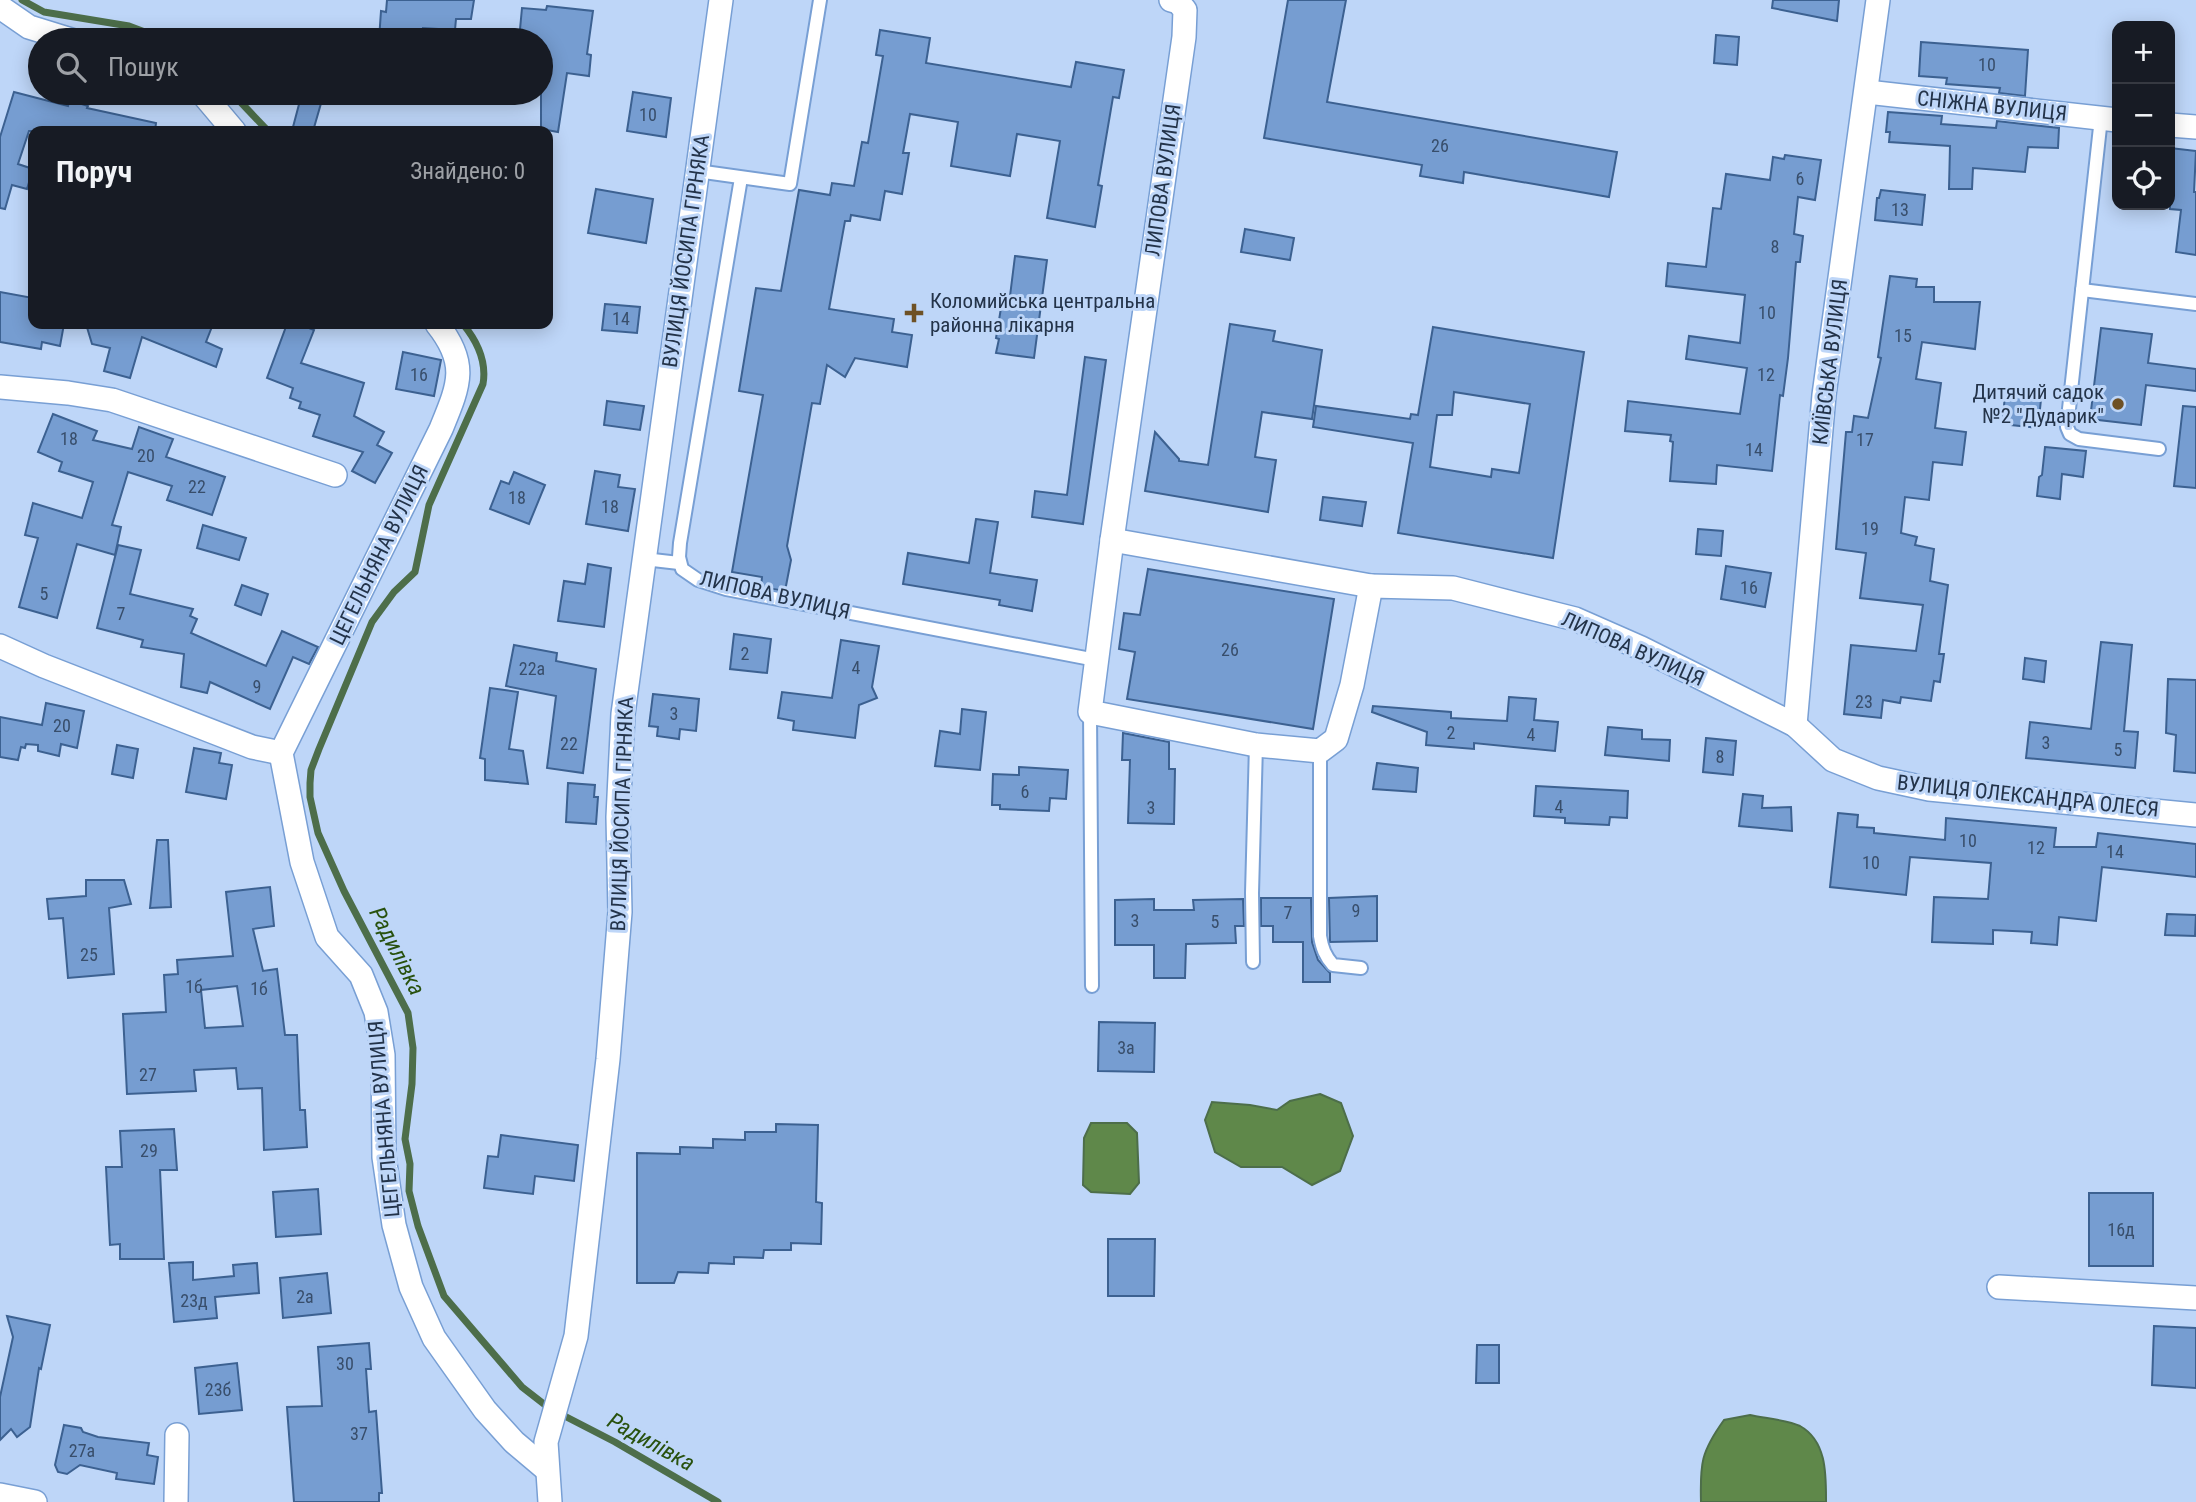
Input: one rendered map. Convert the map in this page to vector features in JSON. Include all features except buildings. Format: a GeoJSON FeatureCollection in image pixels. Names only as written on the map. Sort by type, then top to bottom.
{"type":"FeatureCollection","features":[{"type":"Feature","properties":{"kind":"street","name":"ВУЛИЦЯ ЙОСИПА ГІРНЯКА"},"geometry":{"type":"LineString","coordinates":[[550,1502],[546,1469],[547,1441],[576,1336],[608,1059],[620,912],[618,817],[621,736],[721,0]]}},
{"type":"Feature","properties":{"kind":"street","name":"ЛИПОВА ВУЛИЦЯ"},"geometry":{"type":"LineString","coordinates":[[1090,712],[1185,26],[1183,5],[1171,0]]}},
{"type":"Feature","properties":{"kind":"street","name":"КИЇВСЬКА ВУЛИЦЯ"},"geometry":{"type":"LineString","coordinates":[[1794,725],[1824,395],[1878,0]]}},
{"type":"Feature","properties":{"kind":"street"},"geometry":{"type":"LineString","coordinates":[[0,7],[32,28]]}},
{"type":"Feature","properties":{"kind":"street","name":"СНІЖНА ВУЛИЦЯ"},"geometry":{"type":"LineString","coordinates":[[1867,92],[2109,119]]}},
{"type":"Feature","properties":{"kind":"street"},"geometry":{"type":"LineString","coordinates":[[212,105],[230,126]]}},
{"type":"Feature","properties":{"kind":"street"},"geometry":{"type":"LineString","coordinates":[[2175,125],[2196,127]]}},
{"type":"Feature","properties":{"kind":"street","name":"ЦЕГЕЛЬНЯНА ВУЛИЦЯ"},"geometry":{"type":"LineString","coordinates":[[441,329],[449,339],[457,358],[458,380],[453,398],[441,429],[281,754],[302,862],[327,937],[360,975],[376,1012],[383,1055],[384,1157],[394,1225],[411,1287],[434,1338],[485,1410],[514,1442],[546,1469]]}},
{"type":"Feature","properties":{"kind":"street"},"geometry":{"type":"LineString","coordinates":[[0,387],[112,400],[335,475]]}},
{"type":"Feature","properties":{"kind":"street","name":"ЛИПОВА ВУЛИЦЯ"},"geometry":{"type":"LineString","coordinates":[[1112,540],[1371,586],[1453,588],[1575,619],[1641,648],[1794,725]]}},
{"type":"Feature","properties":{"kind":"street"},"geometry":{"type":"LineString","coordinates":[[1090,712],[1256,745],[1320,751],[1336,739],[1352,685],[1371,586]]}},
{"type":"Feature","properties":{"kind":"street"},"geometry":{"type":"LineString","coordinates":[[0,646],[44,666],[252,747],[281,754]]}},
{"type":"Feature","properties":{"kind":"street","name":"ВУЛИЦЯ ОЛЕКСАНДРА ОЛЕСЯ"},"geometry":{"type":"LineString","coordinates":[[1794,725],[1833,760],[1878,778],[1928,789],[2196,815]]}},
{"type":"Feature","properties":{"kind":"street"},"geometry":{"type":"LineString","coordinates":[[1999,1287],[2196,1298]]}},
{"type":"Feature","properties":{"kind":"street"},"geometry":{"type":"LineString","coordinates":[[176,1502],[177,1435]]}},
{"type":"Feature","properties":{"kind":"street"},"geometry":{"type":"LineString","coordinates":[[0,1495],[34,1502]]}},
{"type":"Feature","properties":{"kind":"lane"},"geometry":{"type":"LineString","coordinates":[[697,171],[790,184],[820,0]]}},
{"type":"Feature","properties":{"kind":"lane"},"geometry":{"type":"LineString","coordinates":[[2109,119],[2082,290],[2068,431],[2079,439],[2159,449]]}},
{"type":"Feature","properties":{"kind":"lane","name":"ЛИПОВА ВУЛИЦЯ"},"geometry":{"type":"LineString","coordinates":[[741,177],[680,543],[679,563],[682,569],[692,577],[726,589],[1096,660]]}},
{"type":"Feature","properties":{"kind":"lane"},"geometry":{"type":"LineString","coordinates":[[2082,290],[2196,304]]}},
{"type":"Feature","properties":{"kind":"lane"},"geometry":{"type":"LineString","coordinates":[[644,559],[679,563]]}},
{"type":"Feature","properties":{"kind":"lane","name":"ЛИПОВА ВУЛИЦЯ"},"geometry":{"type":"LineString","coordinates":[[1090,712],[1092,986]]}},
{"type":"Feature","properties":{"kind":"lane"},"geometry":{"type":"LineString","coordinates":[[1253,962],[1256,745]]}},
{"type":"Feature","properties":{"kind":"lane"},"geometry":{"type":"LineString","coordinates":[[1320,751],[1322,947],[1325,957],[1333,965],[1361,968]]}},
{"type":"Feature","properties":{"kind":"shaded area"},"geometry":{"type":"Polygon","coordinates":[[[1320,1094],[1341,1103],[1353,1136],[1340,1171],[1312,1185],[1282,1167],[1241,1167],[1215,1152],[1205,1120],[1212,1102],[1277,1110],[1290,1101],[1320,1094]]]}},
{"type":"Feature","properties":{"kind":"shaded area"},"geometry":{"type":"Polygon","coordinates":[[[1091,1123],[1127,1123],[1137,1133],[1139,1183],[1130,1194],[1091,1192],[1083,1185],[1084,1138],[1091,1123]]]}},
{"type":"Feature","properties":{"kind":"shaded area"},"geometry":{"type":"Polygon","coordinates":[[[1750,1415],[1795,1424],[1809,1432],[1823,1460],[1826,1502],[1701,1502],[1703,1458],[1711,1441],[1724,1420],[1750,1415]]]}},
{"type":"Feature","properties":{"kind":"waterway","name":"Радилівка"},"geometry":{"type":"LineString","coordinates":[[22,0],[44,12],[134,28]]}},
{"type":"Feature","properties":{"kind":"waterway","name":"Радилівка"},"geometry":{"type":"LineString","coordinates":[[243,105],[263,126]]}},
{"type":"Feature","properties":{"kind":"waterway","name":"Радилівка"},"geometry":{"type":"LineString","coordinates":[[467,329],[480,352],[484,367],[483,384],[429,505],[415,572],[394,592],[372,622],[311,770],[310,797],[318,833],[344,891],[408,1013],[413,1048],[412,1084],[405,1139],[410,1164],[409,1191],[418,1226],[444,1296],[522,1387],[549,1408],[615,1442],[718,1502]]}},
{"type":"Feature","properties":{"kind":"place","name":"Коломийська центральна районна лікарня"},"geometry":{"type":"Point","coordinates":[914,313]}},
{"type":"Feature","properties":{"kind":"place","name":"Дитячий садок №2 \"Дударик\""},"geometry":{"type":"Point","coordinates":[2118,404]}}]}
